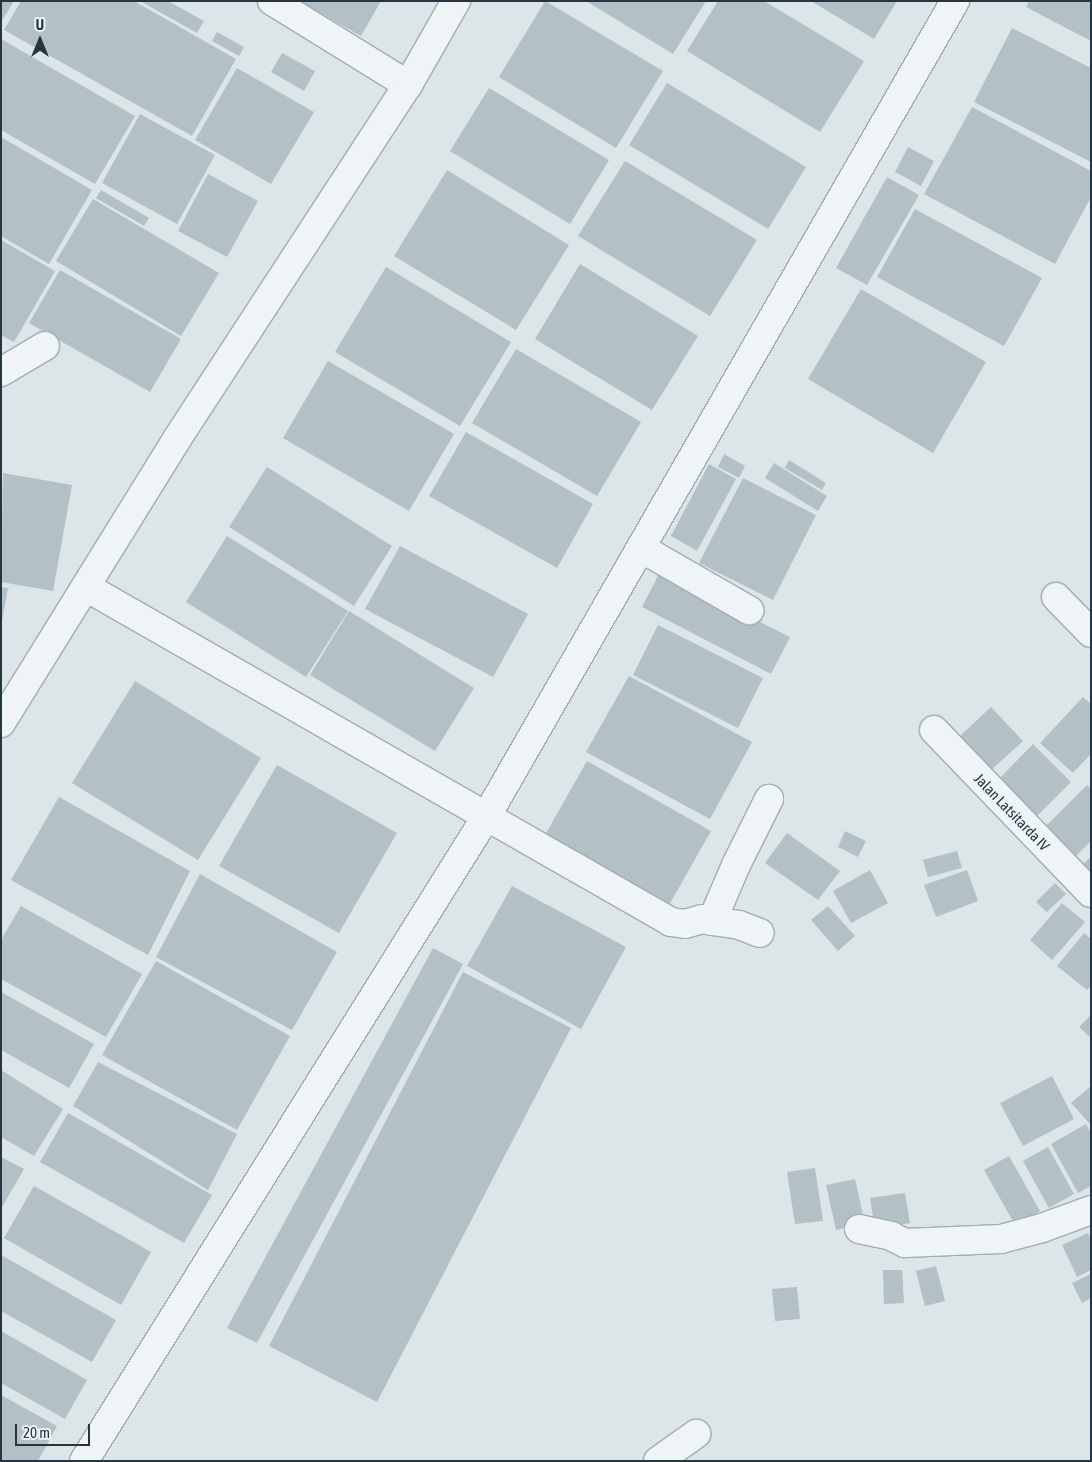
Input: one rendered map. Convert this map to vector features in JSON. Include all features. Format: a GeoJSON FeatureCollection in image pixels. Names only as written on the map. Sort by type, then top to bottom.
{"type":"FeatureCollection","features":[{"type":"Feature","properties":{"kind":"street"},"geometry":{"type":"LineString","coordinates":[[272,1],[408,85]]}},
{"type":"Feature","properties":{"kind":"street"},"geometry":{"type":"LineString","coordinates":[[1,723],[177,439],[408,85],[456,1]]}},
{"type":"Feature","properties":{"kind":"street"},"geometry":{"type":"LineString","coordinates":[[84,1461],[486,817],[955,1]]}},
{"type":"Feature","properties":{"kind":"street"},"geometry":{"type":"LineString","coordinates":[[1,372],[45,346]]}},
{"type":"Feature","properties":{"kind":"street"},"geometry":{"type":"LineString","coordinates":[[641,548],[749,610]]}},
{"type":"Feature","properties":{"kind":"street"},"geometry":{"type":"LineString","coordinates":[[86,587],[671,922],[686,924],[702,920],[712,921],[738,925],[760,933]]}},
{"type":"Feature","properties":{"kind":"street"},"geometry":{"type":"LineString","coordinates":[[1056,598],[1091,633]]}},
{"type":"Feature","properties":{"kind":"street","name":"Jalan Latsitarda IV"},"geometry":{"type":"LineString","coordinates":[[934,730],[1091,894]]}},
{"type":"Feature","properties":{"kind":"street"},"geometry":{"type":"LineString","coordinates":[[712,921],[736,865],[769,799]]}},
{"type":"Feature","properties":{"kind":"street"},"geometry":{"type":"LineString","coordinates":[[859,1229],[891,1236],[905,1243],[1000,1239],[1042,1228],[1091,1210]]}},
{"type":"Feature","properties":{"kind":"street"},"geometry":{"type":"LineString","coordinates":[[658,1461],[696,1434]]}},
{"type":"Feature","properties":{"kind":"building"},"geometry":{"type":"Polygon","coordinates":[[[1,1],[14,1],[1,22],[1,1]]]}},
{"type":"Feature","properties":{"kind":"building"},"geometry":{"type":"Polygon","coordinates":[[[21,1],[134,1],[236,59],[192,136],[4,30],[21,1]]]}},
{"type":"Feature","properties":{"kind":"building"},"geometry":{"type":"Polygon","coordinates":[[[140,1],[168,1],[204,21],[197,33],[140,1]]]}},
{"type":"Feature","properties":{"kind":"building"},"geometry":{"type":"Polygon","coordinates":[[[299,1],[381,1],[361,36],[299,1]]]}},
{"type":"Feature","properties":{"kind":"building"},"geometry":{"type":"Polygon","coordinates":[[[545,1],[663,71],[616,148],[499,77],[545,1]]]}},
{"type":"Feature","properties":{"kind":"building"},"geometry":{"type":"Polygon","coordinates":[[[586,1],[706,1],[673,54],[586,1]]]}},
{"type":"Feature","properties":{"kind":"building"},"geometry":{"type":"Polygon","coordinates":[[[718,1],[764,1],[864,61],[820,132],[687,51],[718,1]]]}},
{"type":"Feature","properties":{"kind":"building"},"geometry":{"type":"Polygon","coordinates":[[[811,1],[897,1],[874,39],[811,1]]]}},
{"type":"Feature","properties":{"kind":"building"},"geometry":{"type":"Polygon","coordinates":[[[1029,1],[1091,1],[1091,41],[1026,7],[1029,1]]]}},
{"type":"Feature","properties":{"kind":"building"},"geometry":{"type":"Polygon","coordinates":[[[1012,28],[1091,68],[1091,162],[974,102],[1012,28]]]}},
{"type":"Feature","properties":{"kind":"building"},"geometry":{"type":"Polygon","coordinates":[[[217,32],[244,47],[239,56],[212,41],[217,32]]]}},
{"type":"Feature","properties":{"kind":"building"},"geometry":{"type":"Polygon","coordinates":[[[1,39],[135,116],[95,184],[1,130],[1,39]]]}},
{"type":"Feature","properties":{"kind":"building"},"geometry":{"type":"Polygon","coordinates":[[[282,53],[315,71],[304,91],[271,72],[282,53]]]}},
{"type":"Feature","properties":{"kind":"building"},"geometry":{"type":"Polygon","coordinates":[[[237,68],[314,112],[271,184],[195,140],[237,68]]]}},
{"type":"Feature","properties":{"kind":"building"},"geometry":{"type":"Polygon","coordinates":[[[667,83],[806,167],[768,229],[629,145],[667,83]]]}},
{"type":"Feature","properties":{"kind":"building"},"geometry":{"type":"Polygon","coordinates":[[[489,88],[609,160],[570,224],[450,151],[489,88]]]}},
{"type":"Feature","properties":{"kind":"building"},"geometry":{"type":"Polygon","coordinates":[[[972,107],[1091,171],[1091,197],[1055,264],[924,194],[972,107]]]}},
{"type":"Feature","properties":{"kind":"building"},"geometry":{"type":"Polygon","coordinates":[[[140,114],[215,155],[177,224],[102,183],[140,114]]]}},
{"type":"Feature","properties":{"kind":"building"},"geometry":{"type":"Polygon","coordinates":[[[1,137],[92,190],[49,264],[1,236],[1,137]]]}},
{"type":"Feature","properties":{"kind":"building"},"geometry":{"type":"Polygon","coordinates":[[[908,147],[934,161],[921,186],[895,172],[908,147]]]}},
{"type":"Feature","properties":{"kind":"building"},"geometry":{"type":"Polygon","coordinates":[[[625,161],[757,240],[710,316],[578,236],[625,161]]]}},
{"type":"Feature","properties":{"kind":"building"},"geometry":{"type":"Polygon","coordinates":[[[447,170],[569,245],[516,330],[394,256],[447,170]]]}},
{"type":"Feature","properties":{"kind":"building"},"geometry":{"type":"Polygon","coordinates":[[[208,174],[258,201],[227,257],[178,231],[208,174]]]}},
{"type":"Feature","properties":{"kind":"building"},"geometry":{"type":"Polygon","coordinates":[[[887,177],[919,195],[867,285],[836,268],[887,177]]]}},
{"type":"Feature","properties":{"kind":"building"},"geometry":{"type":"Polygon","coordinates":[[[101,190],[149,218],[144,226],[96,198],[101,190]]]}},
{"type":"Feature","properties":{"kind":"building"},"geometry":{"type":"Polygon","coordinates":[[[93,199],[219,273],[181,336],[56,261],[93,199]]]}},
{"type":"Feature","properties":{"kind":"building"},"geometry":{"type":"Polygon","coordinates":[[[915,209],[1042,278],[1004,346],[877,277],[915,209]]]}},
{"type":"Feature","properties":{"kind":"building"},"geometry":{"type":"Polygon","coordinates":[[[1,240],[55,271],[14,342],[1,335],[1,240]]]}},
{"type":"Feature","properties":{"kind":"building"},"geometry":{"type":"Polygon","coordinates":[[[580,264],[698,336],[652,410],[535,339],[580,264]]]}},
{"type":"Feature","properties":{"kind":"building"},"geometry":{"type":"Polygon","coordinates":[[[386,267],[511,342],[460,426],[335,352],[386,267]]]}},
{"type":"Feature","properties":{"kind":"building"},"geometry":{"type":"Polygon","coordinates":[[[60,270],[181,339],[150,392],[29,323],[60,270]]]}},
{"type":"Feature","properties":{"kind":"building"},"geometry":{"type":"Polygon","coordinates":[[[861,289],[986,362],[933,453],[808,379],[861,289]]]}},
{"type":"Feature","properties":{"kind":"building"},"geometry":{"type":"Polygon","coordinates":[[[516,349],[641,422],[597,496],[472,423],[516,349]]]}},
{"type":"Feature","properties":{"kind":"building"},"geometry":{"type":"Polygon","coordinates":[[[328,361],[454,434],[409,511],[283,438],[328,361]]]}},
{"type":"Feature","properties":{"kind":"building"},"geometry":{"type":"Polygon","coordinates":[[[466,432],[593,504],[557,568],[429,496],[466,432]]]}},
{"type":"Feature","properties":{"kind":"building"},"geometry":{"type":"Polygon","coordinates":[[[724,454],[745,466],[739,478],[718,467],[724,454]]]}},
{"type":"Feature","properties":{"kind":"building"},"geometry":{"type":"Polygon","coordinates":[[[789,460],[826,483],[822,490],[785,468],[789,460]]]}},
{"type":"Feature","properties":{"kind":"building"},"geometry":{"type":"Polygon","coordinates":[[[774,463],[827,496],[818,511],[765,478],[774,463]]]}},
{"type":"Feature","properties":{"kind":"building"},"geometry":{"type":"Polygon","coordinates":[[[709,464],[736,479],[697,551],[671,536],[709,464]]]}},
{"type":"Feature","properties":{"kind":"building"},"geometry":{"type":"Polygon","coordinates":[[[267,467],[392,546],[354,606],[229,527],[267,467]]]}},
{"type":"Feature","properties":{"kind":"building"},"geometry":{"type":"Polygon","coordinates":[[[3,473],[72,485],[53,591],[1,582],[3,473]]]}},
{"type":"Feature","properties":{"kind":"building"},"geometry":{"type":"Polygon","coordinates":[[[743,478],[816,515],[773,600],[699,563],[743,478]]]}},
{"type":"Feature","properties":{"kind":"building"},"geometry":{"type":"Polygon","coordinates":[[[227,536],[348,611],[306,677],[186,602],[227,536]]]}},
{"type":"Feature","properties":{"kind":"building"},"geometry":{"type":"Polygon","coordinates":[[[400,546],[528,614],[493,677],[365,609],[400,546]]]}},
{"type":"Feature","properties":{"kind":"building"},"geometry":{"type":"Polygon","coordinates":[[[660,572],[790,637],[771,674],[642,607],[660,572]]]}},
{"type":"Feature","properties":{"kind":"building"},"geometry":{"type":"Polygon","coordinates":[[[1,587],[8,588],[2,621],[1,621],[1,587]]]}},
{"type":"Feature","properties":{"kind":"building"},"geometry":{"type":"Polygon","coordinates":[[[349,611],[474,688],[435,751],[310,675],[349,611]]]}},
{"type":"Feature","properties":{"kind":"building"},"geometry":{"type":"Polygon","coordinates":[[[658,625],[763,678],[738,728],[633,675],[658,625]]]}},
{"type":"Feature","properties":{"kind":"building"},"geometry":{"type":"Polygon","coordinates":[[[629,676],[752,742],[710,819],[586,752],[629,676]]]}},
{"type":"Feature","properties":{"kind":"building"},"geometry":{"type":"Polygon","coordinates":[[[135,681],[261,758],[198,860],[72,783],[135,681]]]}},
{"type":"Feature","properties":{"kind":"building"},"geometry":{"type":"Polygon","coordinates":[[[1083,697],[1091,704],[1091,754],[1073,773],[1040,743],[1083,697]]]}},
{"type":"Feature","properties":{"kind":"building"},"geometry":{"type":"Polygon","coordinates":[[[991,707],[1023,741],[989,772],[957,739],[991,707]]]}},
{"type":"Feature","properties":{"kind":"building"},"geometry":{"type":"Polygon","coordinates":[[[1033,744],[1071,782],[1034,819],[996,782],[1033,744]]]}},
{"type":"Feature","properties":{"kind":"building"},"geometry":{"type":"Polygon","coordinates":[[[587,761],[711,831],[669,905],[545,835],[587,761]]]}},
{"type":"Feature","properties":{"kind":"building"},"geometry":{"type":"Polygon","coordinates":[[[277,765],[397,833],[339,933],[219,866],[277,765]]]}},
{"type":"Feature","properties":{"kind":"building"},"geometry":{"type":"Polygon","coordinates":[[[1087,785],[1091,789],[1091,841],[1074,858],[1044,828],[1087,785]]]}},
{"type":"Feature","properties":{"kind":"building"},"geometry":{"type":"Polygon","coordinates":[[[59,797],[190,871],[148,955],[11,880],[59,797]]]}},
{"type":"Feature","properties":{"kind":"building"},"geometry":{"type":"Polygon","coordinates":[[[845,831],[866,841],[858,857],[838,847],[845,831]]]}},
{"type":"Feature","properties":{"kind":"building"},"geometry":{"type":"Polygon","coordinates":[[[787,833],[840,871],[818,900],[765,863],[787,833]]]}},
{"type":"Feature","properties":{"kind":"building"},"geometry":{"type":"Polygon","coordinates":[[[957,851],[962,868],[928,877],[923,860],[957,851]]]}},
{"type":"Feature","properties":{"kind":"building"},"geometry":{"type":"Polygon","coordinates":[[[1091,857],[1091,873],[1083,864],[1091,857]]]}},
{"type":"Feature","properties":{"kind":"building"},"geometry":{"type":"Polygon","coordinates":[[[870,870],[888,903],[851,923],[833,891],[870,870]]]}},
{"type":"Feature","properties":{"kind":"building"},"geometry":{"type":"Polygon","coordinates":[[[967,870],[978,901],[936,917],[924,885],[967,870]]]}},
{"type":"Feature","properties":{"kind":"building"},"geometry":{"type":"Polygon","coordinates":[[[200,874],[337,952],[292,1030],[156,957],[200,874]]]}},
{"type":"Feature","properties":{"kind":"building"},"geometry":{"type":"Polygon","coordinates":[[[1055,883],[1066,894],[1047,912],[1036,902],[1055,883]]]}},
{"type":"Feature","properties":{"kind":"building"},"geometry":{"type":"Polygon","coordinates":[[[512,886],[626,947],[581,1029],[467,966],[512,886]]]}},
{"type":"Feature","properties":{"kind":"building"},"geometry":{"type":"Polygon","coordinates":[[[1062,903],[1085,922],[1052,960],[1030,940],[1062,903]]]}},
{"type":"Feature","properties":{"kind":"building"},"geometry":{"type":"Polygon","coordinates":[[[21,906],[142,974],[106,1037],[1,979],[1,940],[21,906]]]}},
{"type":"Feature","properties":{"kind":"building"},"geometry":{"type":"Polygon","coordinates":[[[828,906],[855,936],[838,951],[811,920],[828,906]]]}},
{"type":"Feature","properties":{"kind":"building"},"geometry":{"type":"Polygon","coordinates":[[[1084,933],[1091,939],[1091,986],[1087,990],[1057,966],[1084,933]]]}},
{"type":"Feature","properties":{"kind":"building"},"geometry":{"type":"Polygon","coordinates":[[[433,948],[463,964],[257,1343],[227,1328],[433,948]]]}},
{"type":"Feature","properties":{"kind":"building"},"geometry":{"type":"Polygon","coordinates":[[[156,961],[290,1036],[237,1130],[102,1055],[156,961]]]}},
{"type":"Feature","properties":{"kind":"building"},"geometry":{"type":"Polygon","coordinates":[[[463,972],[571,1028],[377,1402],[269,1346],[463,972]]]}},
{"type":"Feature","properties":{"kind":"building"},"geometry":{"type":"Polygon","coordinates":[[[1,992],[94,1044],[69,1088],[1,1050],[1,992]]]}},
{"type":"Feature","properties":{"kind":"building"},"geometry":{"type":"Polygon","coordinates":[[[1091,1015],[1091,1038],[1079,1027],[1091,1015]]]}},
{"type":"Feature","properties":{"kind":"building"},"geometry":{"type":"Polygon","coordinates":[[[98,1062],[237,1134],[208,1190],[73,1106],[98,1062]]]}},
{"type":"Feature","properties":{"kind":"building"},"geometry":{"type":"Polygon","coordinates":[[[1,1070],[63,1109],[34,1156],[1,1137],[1,1070]]]}},
{"type":"Feature","properties":{"kind":"building"},"geometry":{"type":"Polygon","coordinates":[[[1052,1076],[1074,1119],[1023,1146],[1000,1103],[1052,1076]]]}},
{"type":"Feature","properties":{"kind":"building"},"geometry":{"type":"Polygon","coordinates":[[[1091,1086],[1091,1125],[1071,1103],[1091,1086]]]}},
{"type":"Feature","properties":{"kind":"building"},"geometry":{"type":"Polygon","coordinates":[[[68,1113],[212,1195],[184,1243],[40,1162],[68,1113]]]}},
{"type":"Feature","properties":{"kind":"building"},"geometry":{"type":"Polygon","coordinates":[[[1086,1124],[1091,1133],[1091,1186],[1078,1193],[1051,1144],[1086,1124]]]}},
{"type":"Feature","properties":{"kind":"building"},"geometry":{"type":"Polygon","coordinates":[[[1048,1147],[1074,1194],[1049,1208],[1023,1161],[1048,1147]]]}},
{"type":"Feature","properties":{"kind":"building"},"geometry":{"type":"Polygon","coordinates":[[[1009,1156],[1040,1211],[1015,1225],[984,1170],[1009,1156]]]}},
{"type":"Feature","properties":{"kind":"building"},"geometry":{"type":"Polygon","coordinates":[[[1,1157],[24,1169],[1,1209],[1,1157]]]}},
{"type":"Feature","properties":{"kind":"building"},"geometry":{"type":"Polygon","coordinates":[[[815,1168],[823,1221],[795,1224],[787,1172],[815,1168]]]}},
{"type":"Feature","properties":{"kind":"building"},"geometry":{"type":"Polygon","coordinates":[[[855,1179],[865,1224],[836,1230],[826,1185],[855,1179]]]}},
{"type":"Feature","properties":{"kind":"building"},"geometry":{"type":"Polygon","coordinates":[[[34,1186],[151,1252],[121,1305],[4,1238],[34,1186]]]}},
{"type":"Feature","properties":{"kind":"building"},"geometry":{"type":"Polygon","coordinates":[[[905,1193],[910,1223],[875,1229],[870,1198],[905,1193]]]}},
{"type":"Feature","properties":{"kind":"building"},"geometry":{"type":"Polygon","coordinates":[[[1088,1233],[1091,1240],[1091,1270],[1077,1277],[1062,1245],[1088,1233]]]}},
{"type":"Feature","properties":{"kind":"building"},"geometry":{"type":"Polygon","coordinates":[[[1,1255],[116,1320],[92,1362],[1,1311],[1,1255]]]}},
{"type":"Feature","properties":{"kind":"building"},"geometry":{"type":"Polygon","coordinates":[[[936,1266],[945,1301],[925,1306],[916,1271],[936,1266]]]}},
{"type":"Feature","properties":{"kind":"building"},"geometry":{"type":"Polygon","coordinates":[[[883,1270],[902,1270],[904,1303],[884,1304],[883,1270]]]}},
{"type":"Feature","properties":{"kind":"building"},"geometry":{"type":"Polygon","coordinates":[[[1091,1274],[1091,1298],[1082,1303],[1072,1283],[1091,1274]]]}},
{"type":"Feature","properties":{"kind":"building"},"geometry":{"type":"Polygon","coordinates":[[[797,1287],[800,1319],[775,1321],[772,1289],[797,1287]]]}},
{"type":"Feature","properties":{"kind":"building"},"geometry":{"type":"Polygon","coordinates":[[[1,1331],[87,1380],[65,1419],[1,1383],[1,1331]]]}},
{"type":"Feature","properties":{"kind":"building"},"geometry":{"type":"Polygon","coordinates":[[[1,1395],[57,1426],[38,1461],[1,1461],[1,1395]]]}}]}
